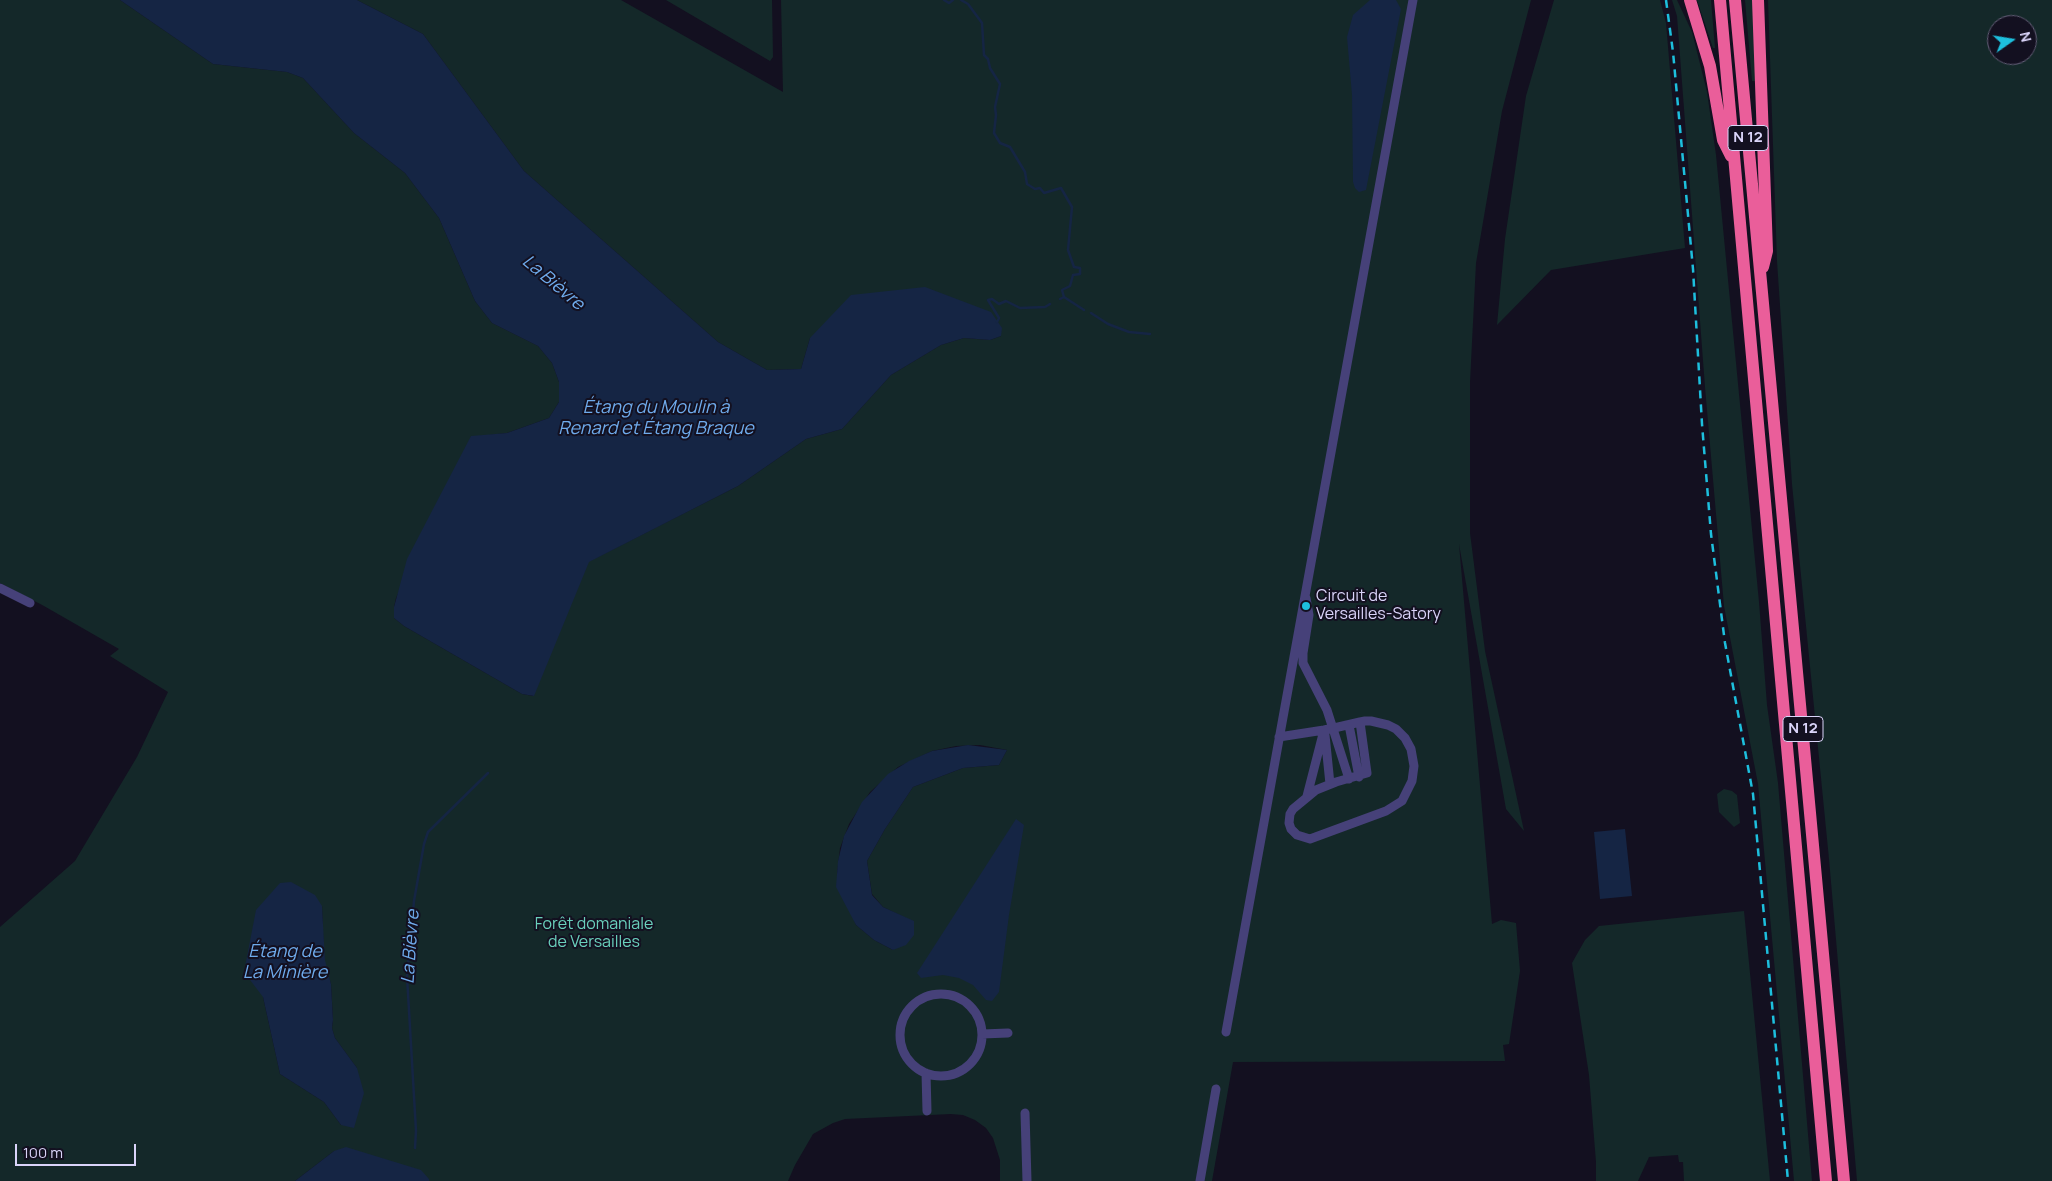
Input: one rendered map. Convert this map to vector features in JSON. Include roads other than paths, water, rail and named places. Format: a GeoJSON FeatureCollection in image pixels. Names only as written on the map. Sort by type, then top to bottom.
{"type":"FeatureCollection","features":[{"type":"Feature","properties":{"kind":"highway"},"geometry":{"type":"LineString","coordinates":[[1690,0],[1710,66],[1723,140],[1734,164]]}},
{"type":"Feature","properties":{"kind":"highway","name":"N 12"},"geometry":{"type":"LineString","coordinates":[[1720,0],[1826,1181]]}},
{"type":"Feature","properties":{"kind":"highway","name":"N 12"},"geometry":{"type":"LineString","coordinates":[[1735,0],[1844,1181]]}},
{"type":"Feature","properties":{"kind":"highway"},"geometry":{"type":"LineString","coordinates":[[1758,0],[1767,251],[1760,277]]}},
{"type":"Feature","properties":{"kind":"street"},"geometry":{"type":"LineString","coordinates":[[1226,1032],[1413,0]]}},
{"type":"Feature","properties":{"kind":"street"},"geometry":{"type":"LineString","coordinates":[[0,588],[30,603]]}},
{"type":"Feature","properties":{"kind":"street"},"geometry":{"type":"LineString","coordinates":[[1305,595],[1309,615],[1303,663],[1327,710],[1330,784]]}},
{"type":"Feature","properties":{"kind":"street"},"geometry":{"type":"LineString","coordinates":[[1279,737],[1360,722],[1372,721],[1388,724],[1396,729],[1405,738],[1411,749],[1414,766],[1412,781],[1406,797],[1397,806],[1310,839],[1297,835],[1289,824],[1290,814],[1307,796],[1330,784],[1365,775],[1367,771],[1360,722]]}},
{"type":"Feature","properties":{"kind":"street"},"geometry":{"type":"LineString","coordinates":[[1349,725],[1359,776]]}},
{"type":"Feature","properties":{"kind":"street"},"geometry":{"type":"LineString","coordinates":[[1329,729],[1349,779]]}},
{"type":"Feature","properties":{"kind":"street"},"geometry":{"type":"LineString","coordinates":[[1307,796],[1329,729]]}},
{"type":"Feature","properties":{"kind":"street"},"geometry":{"type":"LineString","coordinates":[[944,994],[957,997],[968,1004],[977,1014],[982,1027],[982,1034],[978,1055],[969,1066],[957,1074],[943,1077],[926,1073],[917,1068],[907,1058],[902,1046],[900,1033],[903,1020],[919,1000],[931,995],[944,994]]}},
{"type":"Feature","properties":{"kind":"street"},"geometry":{"type":"LineString","coordinates":[[982,1034],[1008,1033]]}},
{"type":"Feature","properties":{"kind":"street"},"geometry":{"type":"LineString","coordinates":[[926,1073],[928,1111]]}},
{"type":"Feature","properties":{"kind":"street"},"geometry":{"type":"LineString","coordinates":[[1200,1181],[1216,1089]]}},
{"type":"Feature","properties":{"kind":"street"},"geometry":{"type":"LineString","coordinates":[[1025,1113],[1027,1181]]}},
{"type":"Feature","properties":{"kind":"water","name":"Étang du Moulin à Renard et Étang Braque"},"geometry":{"type":"Polygon","coordinates":[[[120,0],[357,0],[423,34],[524,171],[718,342],[767,370],[801,369],[810,338],[851,295],[925,287],[991,312],[1002,328],[1001,336],[990,340],[964,338],[941,345],[891,375],[842,429],[806,439],[738,486],[589,562],[534,696],[522,694],[404,626],[394,618],[394,607],[407,559],[471,436],[507,433],[549,418],[559,402],[559,382],[552,363],[538,346],[492,323],[475,301],[439,218],[405,173],[354,133],[303,78],[287,72],[213,64],[120,0]]]}},
{"type":"Feature","properties":{"kind":"water"},"geometry":{"type":"Polygon","coordinates":[[[1370,0],[1396,0],[1401,9],[1366,190],[1359,192],[1353,182],[1352,95],[1347,37],[1353,15],[1370,0]]]}},
{"type":"Feature","properties":{"kind":"water"},"geometry":{"type":"Polygon","coordinates":[[[968,745],[1007,750],[999,765],[963,768],[913,787],[885,829],[867,861],[872,895],[883,907],[914,921],[914,935],[906,945],[893,950],[874,940],[856,925],[836,887],[838,861],[844,836],[862,802],[888,774],[909,761],[932,751],[968,745]]]}},
{"type":"Feature","properties":{"kind":"water"},"geometry":{"type":"Polygon","coordinates":[[[1016,819],[1024,825],[1009,915],[999,992],[992,1001],[986,1000],[973,985],[959,978],[943,975],[921,978],[917,973],[1016,819]]]}},
{"type":"Feature","properties":{"kind":"water"},"geometry":{"type":"Polygon","coordinates":[[[1625,829],[1632,896],[1600,899],[1594,832],[1625,829]]]}},
{"type":"Feature","properties":{"kind":"water","name":"Étang de La Minière"},"geometry":{"type":"Polygon","coordinates":[[[291,882],[315,895],[322,906],[325,960],[331,984],[332,1028],[335,1038],[357,1068],[364,1093],[354,1128],[341,1125],[324,1102],[280,1074],[263,997],[244,972],[256,910],[280,883],[291,882]]]}},
{"type":"Feature","properties":{"kind":"water"},"geometry":{"type":"Polygon","coordinates":[[[346,1147],[421,1170],[429,1181],[295,1181],[334,1151],[346,1147]]]}},
{"type":"Feature","properties":{"kind":"waterway"},"geometry":{"type":"LineString","coordinates":[[944,0],[949,3],[953,0]]}},
{"type":"Feature","properties":{"kind":"waterway"},"geometry":{"type":"LineString","coordinates":[[961,0],[968,4],[982,23],[984,55],[988,59],[990,68],[1000,84],[995,107],[994,133],[1000,143],[1010,147],[1025,172],[1027,184],[1035,189],[1040,188],[1044,193],[1061,188],[1072,207],[1068,250],[1074,267],[1080,268],[1080,274],[1073,275],[1070,286],[1062,290],[1064,297],[1060,299]]}},
{"type":"Feature","properties":{"kind":"waterway"},"geometry":{"type":"LineString","coordinates":[[1064,297],[1084,310]]}},
{"type":"Feature","properties":{"kind":"waterway"},"geometry":{"type":"LineString","coordinates":[[997,322],[999,318],[988,300],[992,299],[999,304],[1006,301],[1020,308],[1045,307],[1050,304]]}},
{"type":"Feature","properties":{"kind":"waterway"},"geometry":{"type":"LineString","coordinates":[[1091,313],[1108,324],[1129,332],[1150,334]]}},
{"type":"Feature","properties":{"kind":"waterway","name":"La Bièvre"},"geometry":{"type":"LineString","coordinates":[[415,1148],[416,1131],[407,976],[414,901],[424,844],[428,832],[488,773]]}},
{"type":"Feature","properties":{"kind":"railway"},"geometry":{"type":"LineString","coordinates":[[1666,0],[1673,52],[1693,269],[1702,424],[1711,534],[1725,643],[1753,794],[1788,1181]]}},
{"type":"Feature","properties":{"kind":"place","name":"Circuit de Versailles-Satory"},"geometry":{"type":"Point","coordinates":[1306,606]}},
{"type":"Feature","properties":{"kind":"park label","name":"Forêt domaniale de Versailles"},"geometry":{"type":"Point","coordinates":[594,934]}}]}
